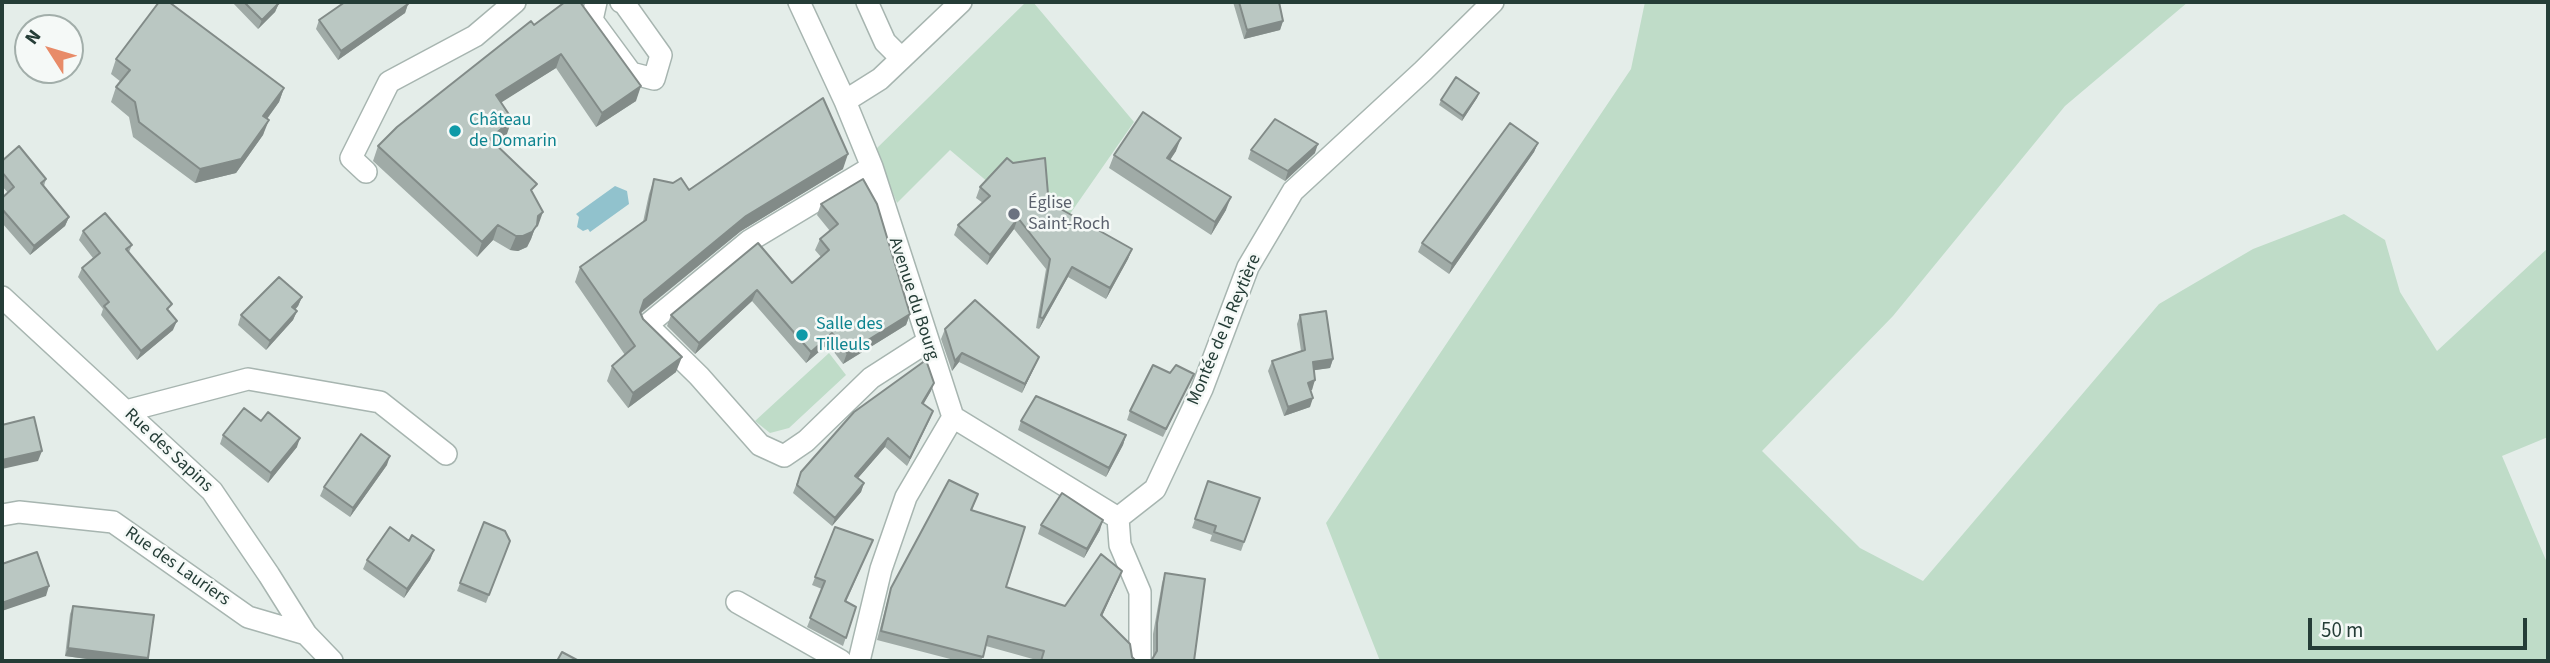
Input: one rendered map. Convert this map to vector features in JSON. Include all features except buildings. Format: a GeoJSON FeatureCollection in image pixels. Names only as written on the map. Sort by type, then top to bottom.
{"type":"FeatureCollection","features":[{"type":"Feature","properties":{"kind":"street"},"geometry":{"type":"LineString","coordinates":[[366,172],[351,158],[390,82],[475,36],[514,2]]}},
{"type":"Feature","properties":{"kind":"street"},"geometry":{"type":"LineString","coordinates":[[596,2],[592,20],[631,73],[654,79],[661,55],[621,2]]}},
{"type":"Feature","properties":{"kind":"street","name":"Avenue du Bourg"},"geometry":{"type":"LineString","coordinates":[[799,2],[872,167],[953,417]]}},
{"type":"Feature","properties":{"kind":"street"},"geometry":{"type":"LineString","coordinates":[[867,2],[886,41],[901,58]]}},
{"type":"Feature","properties":{"kind":"street"},"geometry":{"type":"LineString","coordinates":[[845,101],[880,79],[961,2]]}},
{"type":"Feature","properties":{"kind":"street","name":"Montée de la Reytière"},"geometry":{"type":"LineString","coordinates":[[1118,518],[1155,489],[1202,389],[1248,267],[1293,191],[1493,2]]}},
{"type":"Feature","properties":{"kind":"street"},"geometry":{"type":"LineString","coordinates":[[872,167],[749,242],[647,325],[699,376],[760,445],[784,456],[806,441],[871,378],[927,341]]}},
{"type":"Feature","properties":{"kind":"street","name":"Rue des Sapins"},"geometry":{"type":"LineString","coordinates":[[2,297],[212,491],[306,634],[332,661]]}},
{"type":"Feature","properties":{"kind":"street"},"geometry":{"type":"LineString","coordinates":[[125,411],[248,379],[380,402],[446,454]]}},
{"type":"Feature","properties":{"kind":"street"},"geometry":{"type":"LineString","coordinates":[[859,661],[881,569],[905,496],[953,417],[1118,518],[1120,545],[1140,592],[1140,661]]}},
{"type":"Feature","properties":{"kind":"street","name":"Rue des Lauriers"},"geometry":{"type":"LineString","coordinates":[[2,515],[19,512],[113,522],[248,617],[306,634]]}},
{"type":"Feature","properties":{"kind":"street"},"geometry":{"type":"LineString","coordinates":[[737,601],[841,661]]}},
{"type":"Feature","properties":{"kind":"green space"},"geometry":{"type":"Polygon","coordinates":[[[1026,2],[1033,2],[1134,122],[1056,234],[1042,181],[1047,176],[1046,171],[1042,167],[989,183],[950,150],[897,203],[875,150],[1026,2]]]}},
{"type":"Feature","properties":{"kind":"green space"},"geometry":{"type":"Polygon","coordinates":[[[1645,2],[2188,2],[2065,106],[1893,316],[1762,451],[1860,548],[1923,581],[2159,304],[2253,249],[2344,214],[2385,240],[2400,292],[2437,351],[2548,248],[2548,437],[2502,456],[2548,565],[2548,661],[1380,661],[1326,523],[1631,69],[1645,2]]]}},
{"type":"Feature","properties":{"kind":"green space"},"geometry":{"type":"Polygon","coordinates":[[[829,353],[846,375],[789,428],[770,433],[755,421],[829,353]]]}},
{"type":"Feature","properties":{"kind":"water"},"geometry":{"type":"Polygon","coordinates":[[[615,186],[627,191],[629,204],[590,232],[577,227],[579,217],[576,214],[615,186]]]}},
{"type":"Feature","properties":{"kind":"place","name":"Château de Domarin"},"geometry":{"type":"Point","coordinates":[455,131]}},
{"type":"Feature","properties":{"kind":"place","name":"Église Saint-Roch"},"geometry":{"type":"Point","coordinates":[1014,214]}},
{"type":"Feature","properties":{"kind":"place","name":"Salle des Tilleuls"},"geometry":{"type":"Point","coordinates":[802,335]}}]}
